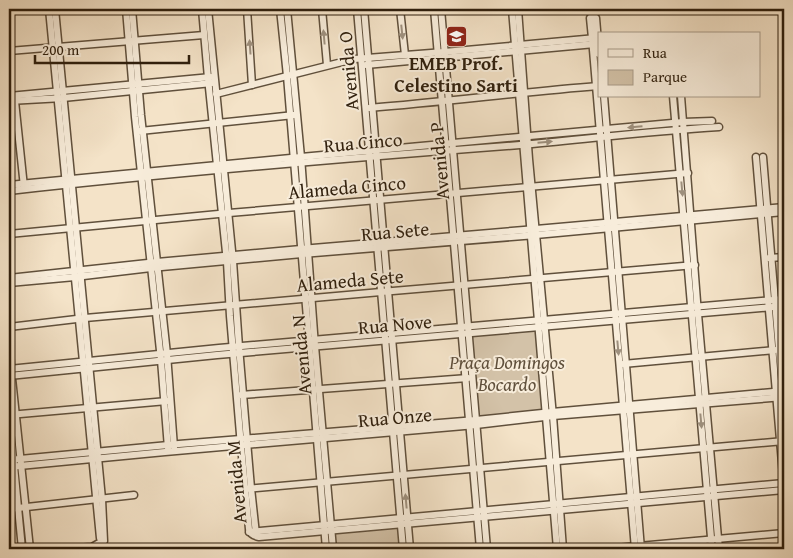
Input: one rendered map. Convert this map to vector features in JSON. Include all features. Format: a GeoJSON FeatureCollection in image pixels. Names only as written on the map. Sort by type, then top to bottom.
{"type":"FeatureCollection","features":[{"type":"Feature","properties":{"kind":"street"},"geometry":{"type":"LineString","coordinates":[[49,9],[56,47]]}},
{"type":"Feature","properties":{"kind":"street"},"geometry":{"type":"LineString","coordinates":[[56,9],[56,47],[99,499],[100,539],[100,546],[59,549]]}},
{"type":"Feature","properties":{"kind":"street"},"geometry":{"type":"LineString","coordinates":[[126,9],[132,41]]}},
{"type":"Feature","properties":{"kind":"street"},"geometry":{"type":"LineString","coordinates":[[132,9],[132,41],[136,87],[164,357],[171,448]]}},
{"type":"Feature","properties":{"kind":"street","name":"Avenida M"},"geometry":{"type":"LineString","coordinates":[[202,9],[204,35],[216,94],[216,124]]}},
{"type":"Feature","properties":{"kind":"street","name":"Avenida M"},"geometry":{"type":"LineString","coordinates":[[208,9],[212,80],[230,259],[236,350],[253,533],[328,528]]}},
{"type":"Feature","properties":{"kind":"street"},"geometry":{"type":"LineString","coordinates":[[247,9],[252,85]]}},
{"type":"Feature","properties":{"kind":"street","name":"Avenida N"},"geometry":{"type":"LineString","coordinates":[[280,9],[294,115],[328,528],[333,549]]}},
{"type":"Feature","properties":{"kind":"street","name":"Avenida N"},"geometry":{"type":"LineString","coordinates":[[287,9],[290,75]]}},
{"type":"Feature","properties":{"kind":"street"},"geometry":{"type":"LineString","coordinates":[[322,9],[327,65]]}},
{"type":"Feature","properties":{"kind":"street","name":"Avenida O"},"geometry":{"type":"LineString","coordinates":[[358,9],[366,66],[381,244],[404,521],[403,549]]}},
{"type":"Feature","properties":{"kind":"street","name":"Avenida O"},"geometry":{"type":"LineString","coordinates":[[364,9],[365,58]]}},
{"type":"Feature","properties":{"kind":"street"},"geometry":{"type":"LineString","coordinates":[[400,9],[405,55]]}},
{"type":"Feature","properties":{"kind":"street","name":"Avenida P"},"geometry":{"type":"LineString","coordinates":[[434,9],[446,101],[477,469],[480,549]]}},
{"type":"Feature","properties":{"kind":"street","name":"Avenida P"},"geometry":{"type":"LineString","coordinates":[[440,9],[441,56]]}},
{"type":"Feature","properties":{"kind":"street"},"geometry":{"type":"LineString","coordinates":[[512,9],[518,48]]}},
{"type":"Feature","properties":{"kind":"street"},"geometry":{"type":"LineString","coordinates":[[518,9],[521,93],[557,507],[563,549]]}},
{"type":"Feature","properties":{"kind":"street"},"geometry":{"type":"LineString","coordinates":[[369,108],[598,86],[593,18]]}},
{"type":"Feature","properties":{"kind":"street"},"geometry":{"type":"LineString","coordinates":[[9,51],[204,35]]}},
{"type":"Feature","properties":{"kind":"street"},"geometry":{"type":"LineString","coordinates":[[366,66],[441,56],[596,41]]}},
{"type":"Feature","properties":{"kind":"street"},"geometry":{"type":"LineString","coordinates":[[216,94],[354,58],[405,55],[441,56]]}},
{"type":"Feature","properties":{"kind":"street"},"geometry":{"type":"LineString","coordinates":[[24,186],[12,101],[212,80]]}},
{"type":"Feature","properties":{"kind":"street"},"geometry":{"type":"LineString","coordinates":[[9,96],[60,95]]}},
{"type":"Feature","properties":{"kind":"street"},"geometry":{"type":"LineString","coordinates":[[599,98],[638,548]]}},
{"type":"Feature","properties":{"kind":"street"},"geometry":{"type":"LineString","coordinates":[[603,133],[604,98]]}},
{"type":"Feature","properties":{"kind":"street"},"geometry":{"type":"LineString","coordinates":[[673,98],[680,126]]}},
{"type":"Feature","properties":{"kind":"street"},"geometry":{"type":"LineString","coordinates":[[681,98],[680,126],[695,311],[715,539],[719,549]]}},
{"type":"Feature","properties":{"kind":"street"},"geometry":{"type":"LineString","coordinates":[[140,131],[294,115]]}},
{"type":"Feature","properties":{"kind":"street","name":"Rua Cinco"},"geometry":{"type":"LineString","coordinates":[[9,185],[24,186],[372,153],[525,141],[680,126],[712,121]]}},
{"type":"Feature","properties":{"kind":"street","name":"Rua Cinco"},"geometry":{"type":"LineString","coordinates":[[680,126],[719,127]]}},
{"type":"Feature","properties":{"kind":"street"},"geometry":{"type":"LineString","coordinates":[[760,157],[776,350],[784,410]]}},
{"type":"Feature","properties":{"kind":"street","name":"Alameda Cinco"},"geometry":{"type":"LineString","coordinates":[[9,234],[684,173]]}},
{"type":"Feature","properties":{"kind":"street","name":"Rua Cinco"},"geometry":{"type":"LineString","coordinates":[[9,191],[24,186]]}},
{"type":"Feature","properties":{"kind":"street","name":"Rua Sete"},"geometry":{"type":"LineString","coordinates":[[9,283],[154,265],[381,244],[533,233],[765,211],[784,207]]}},
{"type":"Feature","properties":{"kind":"street","name":"Rua Sete"},"geometry":{"type":"LineString","coordinates":[[765,211],[784,212]]}},
{"type":"Feature","properties":{"kind":"street"},"geometry":{"type":"LineString","coordinates":[[769,258],[784,257]]}},
{"type":"Feature","properties":{"kind":"street","name":"Alameda Sete"},"geometry":{"type":"LineString","coordinates":[[9,327],[384,291],[692,265]]}},
{"type":"Feature","properties":{"kind":"street","name":"Rua Sete"},"geometry":{"type":"LineString","coordinates":[[9,278],[77,274]]}},
{"type":"Feature","properties":{"kind":"street","name":"Rua Nove"},"geometry":{"type":"LineString","coordinates":[[772,304],[784,299]]}},
{"type":"Feature","properties":{"kind":"street","name":"Rua Nove"},"geometry":{"type":"LineString","coordinates":[[10,372],[236,350],[619,317],[772,304],[784,306]]}},
{"type":"Feature","properties":{"kind":"street"},"geometry":{"type":"LineString","coordinates":[[9,327],[11,414],[15,463],[30,549]]}},
{"type":"Feature","properties":{"kind":"street"},"geometry":{"type":"LineString","coordinates":[[623,364],[776,350]]}},
{"type":"Feature","properties":{"kind":"street"},"geometry":{"type":"LineString","coordinates":[[240,396],[468,378]]}},
{"type":"Feature","properties":{"kind":"street"},"geometry":{"type":"LineString","coordinates":[[328,528],[784,488],[781,394]]}},
{"type":"Feature","properties":{"kind":"street","name":"Rua Onze"},"geometry":{"type":"LineString","coordinates":[[15,463],[781,394]]}},
{"type":"Feature","properties":{"kind":"street"},"geometry":{"type":"LineString","coordinates":[[11,414],[167,401]]}},
{"type":"Feature","properties":{"kind":"street"},"geometry":{"type":"LineString","coordinates":[[248,488],[782,441]]}},
{"type":"Feature","properties":{"kind":"street"},"geometry":{"type":"LineString","coordinates":[[711,493],[784,483]]}},
{"type":"Feature","properties":{"kind":"street"},"geometry":{"type":"LineString","coordinates":[[9,509],[134,495]]}},
{"type":"Feature","properties":{"kind":"street"},"geometry":{"type":"LineString","coordinates":[[557,507],[557,549]]}},
{"type":"Feature","properties":{"kind":"street"},"geometry":{"type":"LineString","coordinates":[[22,508],[22,549]]}},
{"type":"Feature","properties":{"kind":"street","name":"Avenida P"},"geometry":{"type":"LineString","coordinates":[[480,514],[486,549]]}},
{"type":"Feature","properties":{"kind":"street","name":"Avenida O"},"geometry":{"type":"LineString","coordinates":[[404,521],[410,549]]}},
{"type":"Feature","properties":{"kind":"street","name":"Avenida N"},"geometry":{"type":"LineString","coordinates":[[326,549],[328,528]]}},
{"type":"Feature","properties":{"kind":"street"},"geometry":{"type":"LineString","coordinates":[[605,549],[638,548],[784,533]]}},
{"type":"Feature","properties":{"kind":"street"},"geometry":{"type":"LineString","coordinates":[[712,549],[715,539]]}},
{"type":"Feature","properties":{"kind":"green space","name":"Praça Domingos Bocardo"},"geometry":{"type":"Polygon","coordinates":[[[537,329],[544,411],[476,419],[469,334],[537,329]]]}},
{"type":"Feature","properties":{"kind":"green space"},"geometry":{"type":"Polygon","coordinates":[[[398,527],[401,549],[336,549],[335,532],[398,527]]]}},
{"type":"Feature","properties":{"kind":"place","name":"EMEB Prof. Celestino Sarti"},"geometry":{"type":"Point","coordinates":[456,37]}}]}
